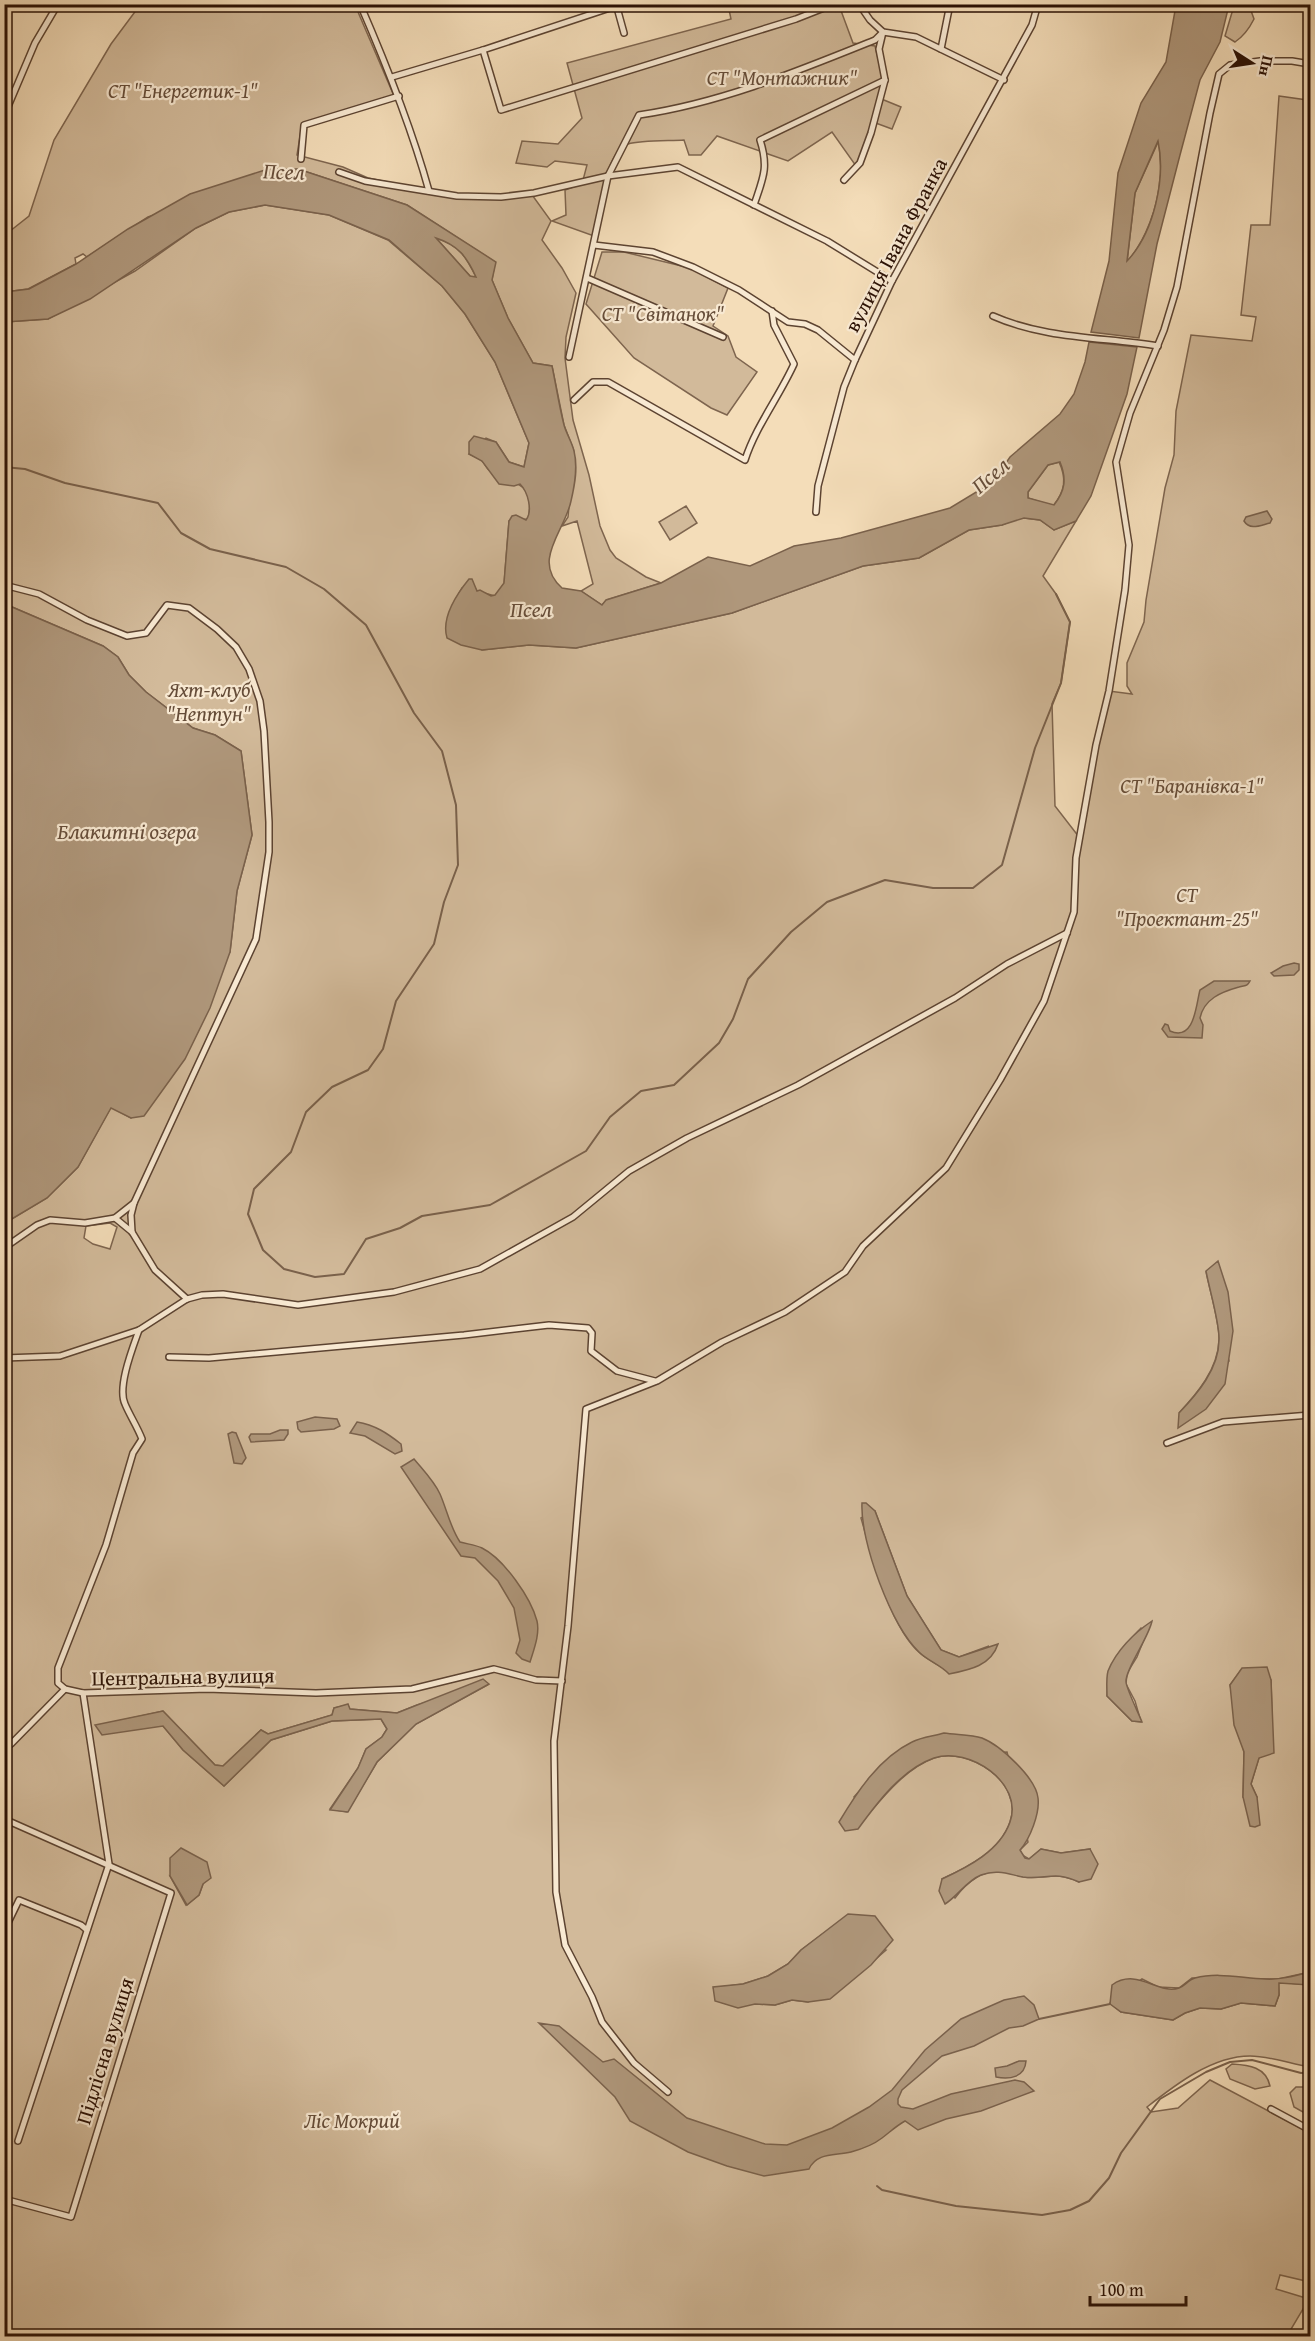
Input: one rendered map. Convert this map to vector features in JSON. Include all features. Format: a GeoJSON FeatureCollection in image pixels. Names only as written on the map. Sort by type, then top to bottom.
{"type":"FeatureCollection","features":[{"type":"Feature","properties":{"kind":"street"},"geometry":{"type":"LineString","coordinates":[[4,116],[35,43],[58,4]]}},
{"type":"Feature","properties":{"kind":"street"},"geometry":{"type":"LineString","coordinates":[[483,50],[501,110],[785,23],[834,4]]}},
{"type":"Feature","properties":{"kind":"street"},"geometry":{"type":"LineString","coordinates":[[859,4],[870,20],[883,32],[916,37],[1004,80]]}},
{"type":"Feature","properties":{"kind":"street"},"geometry":{"type":"LineString","coordinates":[[941,49],[950,4]]}},
{"type":"Feature","properties":{"kind":"street","name":"вулиця Івана Франка"},"geometry":{"type":"LineString","coordinates":[[816,512],[818,486],[844,387],[855,360],[891,281],[1004,80],[1032,25],[1038,4]]}},
{"type":"Feature","properties":{"kind":"street"},"geometry":{"type":"LineString","coordinates":[[361,5],[399,96],[429,191]]}},
{"type":"Feature","properties":{"kind":"street"},"geometry":{"type":"LineString","coordinates":[[392,77],[483,50],[618,5],[624,33]]}},
{"type":"Feature","properties":{"kind":"street"},"geometry":{"type":"LineString","coordinates":[[844,180],[860,163],[871,133],[885,80],[879,49],[883,32]]}},
{"type":"Feature","properties":{"kind":"street"},"geometry":{"type":"LineString","coordinates":[[569,357],[608,176],[639,115],[679,109],[772,81],[875,40],[883,32]]}},
{"type":"Feature","properties":{"kind":"street"},"geometry":{"type":"LineString","coordinates":[[668,2092],[634,2063],[602,2022],[566,1945],[556,1892],[554,1741],[586,1409],[657,1381],[722,1342],[785,1312],[845,1272],[863,1246],[946,1168],[1000,1080],[1044,1001],[1074,912],[1076,858],[1096,745],[1109,691],[1125,590],[1129,545],[1116,462],[1130,413],[1158,346],[1177,287],[1219,74],[1230,65],[1260,61],[1292,61],[1311,64]]}},
{"type":"Feature","properties":{"kind":"street"},"geometry":{"type":"LineString","coordinates":[[754,205],[763,179],[766,158],[760,140],[885,80]]}},
{"type":"Feature","properties":{"kind":"street"},"geometry":{"type":"LineString","coordinates":[[302,159],[304,125],[399,96]]}},
{"type":"Feature","properties":{"kind":"street"},"geometry":{"type":"LineString","coordinates":[[339,172],[365,181],[457,196],[501,197],[534,193],[608,176],[678,166],[827,241],[891,281]]}},
{"type":"Feature","properties":{"kind":"street"},"geometry":{"type":"LineString","coordinates":[[594,245],[653,252],[693,267],[739,290],[788,322],[805,324],[818,330],[855,360]]}},
{"type":"Feature","properties":{"kind":"street"},"geometry":{"type":"LineString","coordinates":[[586,278],[723,337]]}},
{"type":"Feature","properties":{"kind":"street"},"geometry":{"type":"LineString","coordinates":[[574,400],[593,382],[608,382],[745,460],[753,438],[772,408],[794,364],[777,332],[772,311]]}},
{"type":"Feature","properties":{"kind":"street"},"geometry":{"type":"LineString","coordinates":[[993,316],[1016,326],[1065,337],[1121,340],[1158,346]]}},
{"type":"Feature","properties":{"kind":"street"},"geometry":{"type":"LineString","coordinates":[[4,585],[39,594],[87,620],[128,636],[146,633],[167,605],[189,608],[236,646],[249,669],[260,701],[269,822],[268,852],[256,939],[134,1203],[131,1215],[132,1232]]}},
{"type":"Feature","properties":{"kind":"street"},"geometry":{"type":"LineString","coordinates":[[4,1358],[60,1356],[139,1330],[187,1299],[202,1295],[223,1294],[298,1305],[394,1292],[480,1269],[573,1217],[639,1165],[687,1138],[798,1085],[955,998],[1007,963],[1067,933]]}},
{"type":"Feature","properties":{"kind":"street"},"geometry":{"type":"LineString","coordinates":[[4,1248],[37,1225],[50,1220],[85,1223],[115,1218],[134,1203]]}},
{"type":"Feature","properties":{"kind":"street"},"geometry":{"type":"LineString","coordinates":[[115,1218],[132,1232],[155,1270],[187,1299]]}},
{"type":"Feature","properties":{"kind":"street"},"geometry":{"type":"LineString","coordinates":[[169,1357],[210,1358],[549,1325],[588,1328],[592,1333],[591,1351],[617,1371],[657,1381]]}},
{"type":"Feature","properties":{"kind":"street"},"geometry":{"type":"LineString","coordinates":[[83,1693],[64,1689],[58,1683],[58,1668],[106,1545],[133,1453],[142,1439],[136,1422],[123,1402],[125,1373],[139,1330]]}},
{"type":"Feature","properties":{"kind":"street"},"geometry":{"type":"LineString","coordinates":[[1167,1443],[1223,1422],[1311,1414]]}},
{"type":"Feature","properties":{"kind":"street","name":"Центральна вулиця"},"geometry":{"type":"LineString","coordinates":[[18,2141],[109,1864],[83,1693],[207,1689],[316,1693],[411,1689],[494,1669],[536,1680],[561,1682]]}},
{"type":"Feature","properties":{"kind":"street"},"geometry":{"type":"LineString","coordinates":[[4,1748],[11,1744],[64,1689]]}},
{"type":"Feature","properties":{"kind":"street"},"geometry":{"type":"LineString","coordinates":[[4,1819],[109,1864]]}},
{"type":"Feature","properties":{"kind":"street","name":"Підлісна вулиця"},"geometry":{"type":"LineString","coordinates":[[4,2199],[71,2217],[171,1893],[109,1864]]}},
{"type":"Feature","properties":{"kind":"street"},"geometry":{"type":"LineString","coordinates":[[4,1932],[19,1900],[81,1925],[87,1930]]}},
{"type":"Feature","properties":{"kind":"street"},"geometry":{"type":"LineString","coordinates":[[1271,2109],[1311,2130]]}},
{"type":"Feature","properties":{"kind":"green space","name":"СТ \"Енергетик-1\""},"geometry":{"type":"Polygon","coordinates":[[[140,5],[355,5],[394,96],[302,124],[297,155],[343,167],[368,178],[448,194],[530,192],[551,221],[542,240],[576,293],[566,337],[565,358],[573,420],[589,475],[600,526],[616,558],[646,577],[661,583],[607,600],[602,605],[581,591],[593,584],[577,521],[562,526],[568,517],[574,451],[564,425],[552,366],[533,363],[508,318],[492,280],[495,262],[407,205],[298,169],[148,217],[87,257],[83,254],[75,258],[76,264],[28,289],[5,292],[5,235],[29,216],[54,140],[111,44],[140,5]]]}},
{"type":"Feature","properties":{"kind":"green space","name":"СТ \"Монтажник\""},"geometry":{"type":"Polygon","coordinates":[[[728,5],[849,5],[840,8],[853,43],[875,46],[883,78],[879,98],[901,107],[892,129],[873,122],[856,166],[832,132],[788,161],[717,136],[701,155],[689,155],[684,140],[628,144],[620,149],[608,171],[594,236],[552,221],[566,215],[565,190],[582,184],[587,165],[555,161],[547,167],[516,163],[522,141],[558,144],[582,118],[567,63],[731,19],[728,5]]]}},
{"type":"Feature","properties":{"kind":"green space"},"geometry":{"type":"Polygon","coordinates":[[[1250,8],[1254,19],[1244,35],[1235,42],[1225,36],[1233,9],[1250,8]]]}},
{"type":"Feature","properties":{"kind":"green space"},"geometry":{"type":"Polygon","coordinates":[[[1279,96],[1307,100],[1305,116],[1310,117],[1310,1972],[1278,1979],[1192,1978],[1179,1988],[1158,1987],[1142,1979],[1110,2003],[1121,2012],[1173,2020],[1200,2008],[1221,2009],[1241,2003],[1275,2006],[1279,1995],[1278,1982],[1310,1985],[1310,2067],[1265,2057],[1236,2057],[1195,2073],[1147,2107],[1151,2112],[1178,2108],[1210,2080],[1310,2133],[1310,2282],[1280,2275],[1276,2289],[1309,2299],[1287,2336],[5,2336],[4,1906],[8,1895],[4,1885],[5,1223],[47,1198],[78,1167],[111,1107],[131,1118],[230,952],[237,891],[252,835],[241,751],[215,735],[193,728],[146,692],[129,675],[118,657],[103,646],[5,604],[5,322],[48,319],[135,271],[196,228],[229,212],[265,205],[329,215],[388,240],[442,286],[465,314],[495,362],[529,443],[524,467],[509,462],[496,442],[486,438],[469,454],[481,460],[490,471],[521,486],[529,497],[530,507],[528,519],[509,521],[504,584],[495,596],[477,591],[473,585],[462,588],[456,599],[482,650],[529,645],[576,648],[732,613],[863,566],[919,558],[969,530],[1002,525],[1024,518],[1040,520],[1054,530],[1076,521],[1043,576],[1056,594],[1070,622],[1061,683],[1052,704],[1055,806],[1079,837],[1109,691],[1132,694],[1127,686],[1127,663],[1144,622],[1165,488],[1174,455],[1176,411],[1191,335],[1252,341],[1256,317],[1241,315],[1251,225],[1270,225],[1279,96]],[[110,1223],[86,1226],[84,1238],[93,1244],[110,1249],[117,1227],[110,1223]],[[1206,1271],[1218,1325],[1218,1351],[1211,1371],[1193,1398],[1179,1413],[1229,1361],[1206,1271]],[[875,1511],[861,1518],[891,1610],[900,1627],[921,1654],[945,1669],[989,1646],[959,1657],[941,1650],[907,1596],[875,1511]],[[1141,1628],[1126,1644],[1112,1665],[1107,1696],[1132,1721],[1141,1722],[1135,1701],[1126,1684],[1127,1673],[1137,1657],[1146,1634],[1141,1628]],[[1242,1669],[1230,1685],[1244,1752],[1243,1797],[1257,1797],[1251,1784],[1272,1715],[1271,1680],[1242,1669]],[[489,1684],[397,1713],[349,1709],[348,1705],[334,1708],[332,1715],[268,1734],[261,1730],[223,1766],[215,1765],[163,1711],[96,1726],[163,1726],[183,1750],[224,1786],[271,1740],[332,1721],[381,1719],[387,1729],[382,1737],[366,1749],[358,1768],[330,1809],[347,1812],[377,1762],[416,1724],[489,1684]],[[1007,1752],[888,1759],[854,1797],[871,1811],[916,1767],[934,1758],[948,1756],[963,1757],[977,1763],[1001,1781],[1009,1794],[1012,1808],[1010,1822],[991,1850],[942,1879],[955,1898],[975,1878],[995,1871],[1032,1878],[1057,1876],[1079,1882],[1090,1849],[1061,1853],[1041,1849],[1029,1859],[1022,1855],[1020,1850],[1028,1842],[1007,1752]],[[170,1876],[186,1905],[199,1895],[203,1884],[170,1876]],[[824,1933],[801,1950],[788,1964],[768,1976],[743,1984],[713,1988],[755,2004],[775,2005],[792,2000],[808,2002],[854,1978],[886,1950],[824,1933]]]}},
{"type":"Feature","properties":{"kind":"green space"},"geometry":{"type":"Polygon","coordinates":[[[1159,140],[1161,173],[1157,200],[1140,244],[1127,262],[1135,193],[1159,140]]]}},
{"type":"Feature","properties":{"kind":"green space"},"geometry":{"type":"Polygon","coordinates":[[[436,238],[451,244],[461,252],[476,277],[470,276],[436,238]]]}},
{"type":"Feature","properties":{"kind":"green space","name":"СТ \"Світанок\""},"geometry":{"type":"Polygon","coordinates":[[[602,252],[624,252],[690,268],[728,288],[713,326],[728,336],[736,357],[757,372],[727,415],[711,408],[634,358],[586,304],[602,252]]]}},
{"type":"Feature","properties":{"kind":"green space"},"geometry":{"type":"Polygon","coordinates":[[[1059,462],[1064,485],[1053,506],[1028,498],[1028,492],[1048,465],[1059,462]]]}},
{"type":"Feature","properties":{"kind":"green space"},"geometry":{"type":"Polygon","coordinates":[[[686,506],[697,523],[670,540],[659,522],[686,506]]]}},
{"type":"Feature","properties":{"kind":"green space"},"geometry":{"type":"Polygon","coordinates":[[[1232,2064],[1256,2068],[1265,2075],[1270,2086],[1255,2089],[1230,2079],[1226,2069],[1232,2064]]]}},
{"type":"Feature","properties":{"kind":"green space"},"geometry":{"type":"Polygon","coordinates":[[[1296,2087],[1310,2087],[1310,2116],[1294,2107],[1290,2093],[1296,2087]]]}},
{"type":"Feature","properties":{"kind":"water"},"geometry":{"type":"Polygon","coordinates":[[[1176,5],[1229,5],[1220,42],[1200,80],[1157,244],[1139,338],[1091,332],[1109,261],[1118,173],[1141,103],[1166,62],[1176,5]],[[1158,141],[1135,193],[1127,261],[1144,236],[1151,220],[1159,188],[1158,141]]]}},
{"type":"Feature","properties":{"kind":"water","name":"Псел"},"geometry":{"type":"Polygon","coordinates":[[[268,169],[298,169],[407,205],[496,262],[492,280],[508,318],[533,363],[552,366],[564,425],[575,457],[576,476],[571,501],[553,546],[549,567],[553,578],[562,588],[581,591],[602,605],[606,600],[661,583],[708,557],[750,566],[794,546],[841,538],[950,508],[993,482],[1010,457],[1060,414],[1074,394],[1089,342],[1137,347],[1127,394],[1091,496],[1076,521],[1054,530],[1040,520],[1024,518],[1002,525],[969,530],[919,558],[863,566],[732,613],[576,648],[529,645],[482,650],[461,645],[447,638],[448,615],[459,592],[469,579],[472,579],[477,591],[480,590],[491,596],[495,595],[504,583],[509,521],[512,516],[516,515],[526,520],[529,507],[523,487],[520,484],[514,486],[499,484],[482,461],[469,454],[469,442],[474,436],[496,442],[509,462],[524,467],[529,443],[495,362],[465,314],[442,286],[389,240],[329,215],[265,205],[229,212],[196,228],[90,299],[48,319],[5,322],[5,292],[29,289],[76,264],[128,229],[190,194],[268,169]],[[436,238],[470,276],[476,277],[469,263],[456,248],[436,238]],[[1060,462],[1048,465],[1028,492],[1028,498],[1054,505],[1064,485],[1064,474],[1060,462]]]}},
{"type":"Feature","properties":{"kind":"water"},"geometry":{"type":"Polygon","coordinates":[[[1267,511],[1272,519],[1270,523],[1252,527],[1244,521],[1246,517],[1267,511]]]}},
{"type":"Feature","properties":{"kind":"water","name":"Блакитні озера"},"geometry":{"type":"Polygon","coordinates":[[[5,604],[103,646],[118,657],[129,675],[146,692],[193,728],[215,735],[241,751],[252,835],[237,891],[230,952],[210,1008],[185,1059],[144,1116],[131,1118],[111,1108],[78,1167],[47,1198],[5,1223],[5,604]]]}},
{"type":"Feature","properties":{"kind":"water"},"geometry":{"type":"Polygon","coordinates":[[[1299,964],[1299,970],[1294,975],[1274,976],[1271,973],[1283,966],[1299,964]]]}},
{"type":"Feature","properties":{"kind":"water"},"geometry":{"type":"Polygon","coordinates":[[[1214,981],[1250,981],[1247,985],[1220,994],[1209,1001],[1200,1018],[1203,1025],[1202,1038],[1168,1037],[1162,1029],[1165,1024],[1168,1025],[1170,1031],[1178,1033],[1185,1031],[1193,1020],[1200,990],[1214,981]]]}},
{"type":"Feature","properties":{"kind":"water"},"geometry":{"type":"Polygon","coordinates":[[[1218,1261],[1228,1292],[1233,1331],[1225,1384],[1206,1409],[1178,1428],[1179,1413],[1206,1380],[1218,1351],[1218,1325],[1206,1271],[1218,1261]]]}},
{"type":"Feature","properties":{"kind":"water"},"geometry":{"type":"Polygon","coordinates":[[[315,1417],[337,1419],[340,1426],[334,1429],[301,1432],[298,1429],[297,1422],[315,1417]]]}},
{"type":"Feature","properties":{"kind":"water"},"geometry":{"type":"Polygon","coordinates":[[[357,1422],[370,1425],[386,1433],[401,1444],[402,1451],[395,1454],[365,1436],[350,1433],[357,1422]]]}},
{"type":"Feature","properties":{"kind":"water"},"geometry":{"type":"Polygon","coordinates":[[[288,1430],[284,1440],[251,1442],[249,1437],[251,1434],[270,1434],[288,1430]]]}},
{"type":"Feature","properties":{"kind":"water"},"geometry":{"type":"Polygon","coordinates":[[[236,1433],[246,1458],[242,1464],[234,1463],[228,1434],[236,1433]]]}},
{"type":"Feature","properties":{"kind":"water"},"geometry":{"type":"Polygon","coordinates":[[[414,1459],[438,1489],[460,1542],[480,1547],[490,1553],[516,1580],[529,1601],[538,1626],[530,1662],[522,1659],[516,1653],[520,1640],[514,1608],[498,1581],[475,1558],[461,1556],[401,1467],[414,1459]]]}},
{"type":"Feature","properties":{"kind":"water"},"geometry":{"type":"Polygon","coordinates":[[[862,1503],[866,1503],[875,1511],[907,1596],[941,1650],[959,1657],[998,1644],[985,1662],[971,1669],[949,1674],[919,1652],[908,1639],[879,1582],[866,1539],[862,1503]]]}},
{"type":"Feature","properties":{"kind":"water"},"geometry":{"type":"Polygon","coordinates":[[[1152,1621],[1126,1682],[1142,1722],[1132,1721],[1107,1696],[1107,1674],[1111,1664],[1132,1637],[1152,1621]]]}},
{"type":"Feature","properties":{"kind":"water"},"geometry":{"type":"Polygon","coordinates":[[[1267,1667],[1271,1680],[1274,1753],[1259,1758],[1251,1784],[1257,1797],[1260,1825],[1255,1827],[1250,1826],[1243,1797],[1244,1752],[1234,1725],[1230,1685],[1242,1668],[1267,1667]]]}},
{"type":"Feature","properties":{"kind":"water"},"geometry":{"type":"Polygon","coordinates":[[[483,1679],[489,1684],[416,1724],[377,1762],[348,1812],[330,1810],[358,1768],[366,1749],[382,1737],[387,1729],[381,1719],[332,1721],[271,1740],[224,1786],[183,1750],[163,1726],[102,1735],[95,1725],[163,1711],[215,1765],[223,1766],[261,1730],[268,1734],[332,1715],[334,1708],[348,1704],[350,1709],[397,1713],[483,1679]]]}},
{"type":"Feature","properties":{"kind":"water"},"geometry":{"type":"Polygon","coordinates":[[[944,1733],[982,1738],[1007,1755],[1031,1781],[1036,1790],[1038,1804],[1034,1826],[1020,1850],[1025,1858],[1029,1859],[1041,1849],[1061,1853],[1090,1849],[1098,1864],[1091,1879],[1079,1882],[1056,1876],[1031,1878],[992,1872],[971,1881],[945,1904],[939,1891],[942,1879],[991,1850],[1010,1822],[1012,1808],[1009,1794],[1001,1781],[990,1771],[963,1757],[934,1758],[922,1763],[891,1788],[858,1829],[845,1831],[839,1822],[853,1799],[879,1766],[912,1742],[944,1733]]]}},
{"type":"Feature","properties":{"kind":"water"},"geometry":{"type":"Polygon","coordinates":[[[181,1848],[207,1862],[211,1878],[203,1884],[199,1895],[187,1905],[170,1876],[170,1858],[181,1848]]]}},
{"type":"Feature","properties":{"kind":"water"},"geometry":{"type":"Polygon","coordinates":[[[848,1914],[875,1916],[893,1940],[871,1965],[830,1999],[808,2002],[792,2000],[775,2005],[755,2004],[738,2008],[715,2001],[713,1987],[743,1984],[768,1976],[788,1964],[801,1950],[848,1914]]]}},
{"type":"Feature","properties":{"kind":"water"},"geometry":{"type":"Polygon","coordinates":[[[1310,1972],[1310,1985],[1279,1983],[1279,1995],[1275,2006],[1241,2003],[1221,2009],[1200,2008],[1173,2020],[1121,2012],[1110,2004],[1112,1985],[1121,1980],[1139,1980],[1171,1989],[1179,1988],[1193,1979],[1204,1976],[1271,1979],[1310,1972]]]}},
{"type":"Feature","properties":{"kind":"water"},"geometry":{"type":"Polygon","coordinates":[[[1024,1996],[1034,2005],[1039,2019],[1023,2026],[1009,2028],[974,2046],[942,2056],[902,2090],[898,2104],[901,2107],[913,2109],[951,2094],[1015,2080],[1024,2082],[1034,2091],[981,2111],[946,2119],[918,2130],[905,2121],[871,2145],[851,2152],[822,2157],[809,2169],[764,2176],[688,2152],[630,2121],[615,2097],[539,2023],[559,2026],[603,2062],[614,2059],[687,2118],[765,2144],[787,2145],[832,2128],[869,2107],[892,2090],[925,2050],[961,2019],[1004,2000],[1024,1996]]]}},
{"type":"Feature","properties":{"kind":"water"},"geometry":{"type":"Polygon","coordinates":[[[1026,2061],[1020,2074],[1006,2078],[996,2077],[995,2068],[1026,2061]]]}},
{"type":"Feature","properties":{"kind":"waterway"},"geometry":{"type":"LineString","coordinates":[[4,467],[25,469],[65,483],[158,503],[181,533],[210,549],[286,567],[324,589],[366,625],[414,713],[442,751],[456,805],[458,865],[444,902],[434,944],[396,1001],[383,1049],[368,1070],[332,1087],[306,1112],[291,1152],[254,1189],[248,1214],[263,1250],[284,1269],[315,1277],[344,1274],[366,1239],[400,1228],[422,1216],[490,1205],[586,1151],[610,1117],[641,1091],[674,1085],[719,1043],[733,1019],[748,979],[791,932],[827,902],[885,880],[933,888],[973,888],[1002,865],[1035,748],[1061,683],[1070,622],[1056,594]]}},
{"type":"Feature","properties":{"kind":"waterway"},"geometry":{"type":"LineString","coordinates":[[1039,2019],[1110,2004]]}},
{"type":"Feature","properties":{"kind":"waterway"},"geometry":{"type":"LineString","coordinates":[[877,2186],[882,2190],[956,2206],[1042,2215],[1070,2210],[1089,2201],[1109,2178],[1121,2153],[1160,2099],[1206,2072],[1230,2062],[1252,2060],[1301,2073],[1310,2072]]}},
{"type":"Feature","properties":{"kind":"park label","name":"Яхт-клуб \"Нептун\""},"geometry":{"type":"Point","coordinates":[209,702]}},
{"type":"Feature","properties":{"kind":"park label","name":"СТ \"Баранівка-1\""},"geometry":{"type":"Point","coordinates":[1192,786]}},
{"type":"Feature","properties":{"kind":"park label","name":"СТ \"Проектант-25\""},"geometry":{"type":"Point","coordinates":[1187,907]}},
{"type":"Feature","properties":{"kind":"park label","name":"Ліс Мокрий"},"geometry":{"type":"Point","coordinates":[352,2121]}}]}
